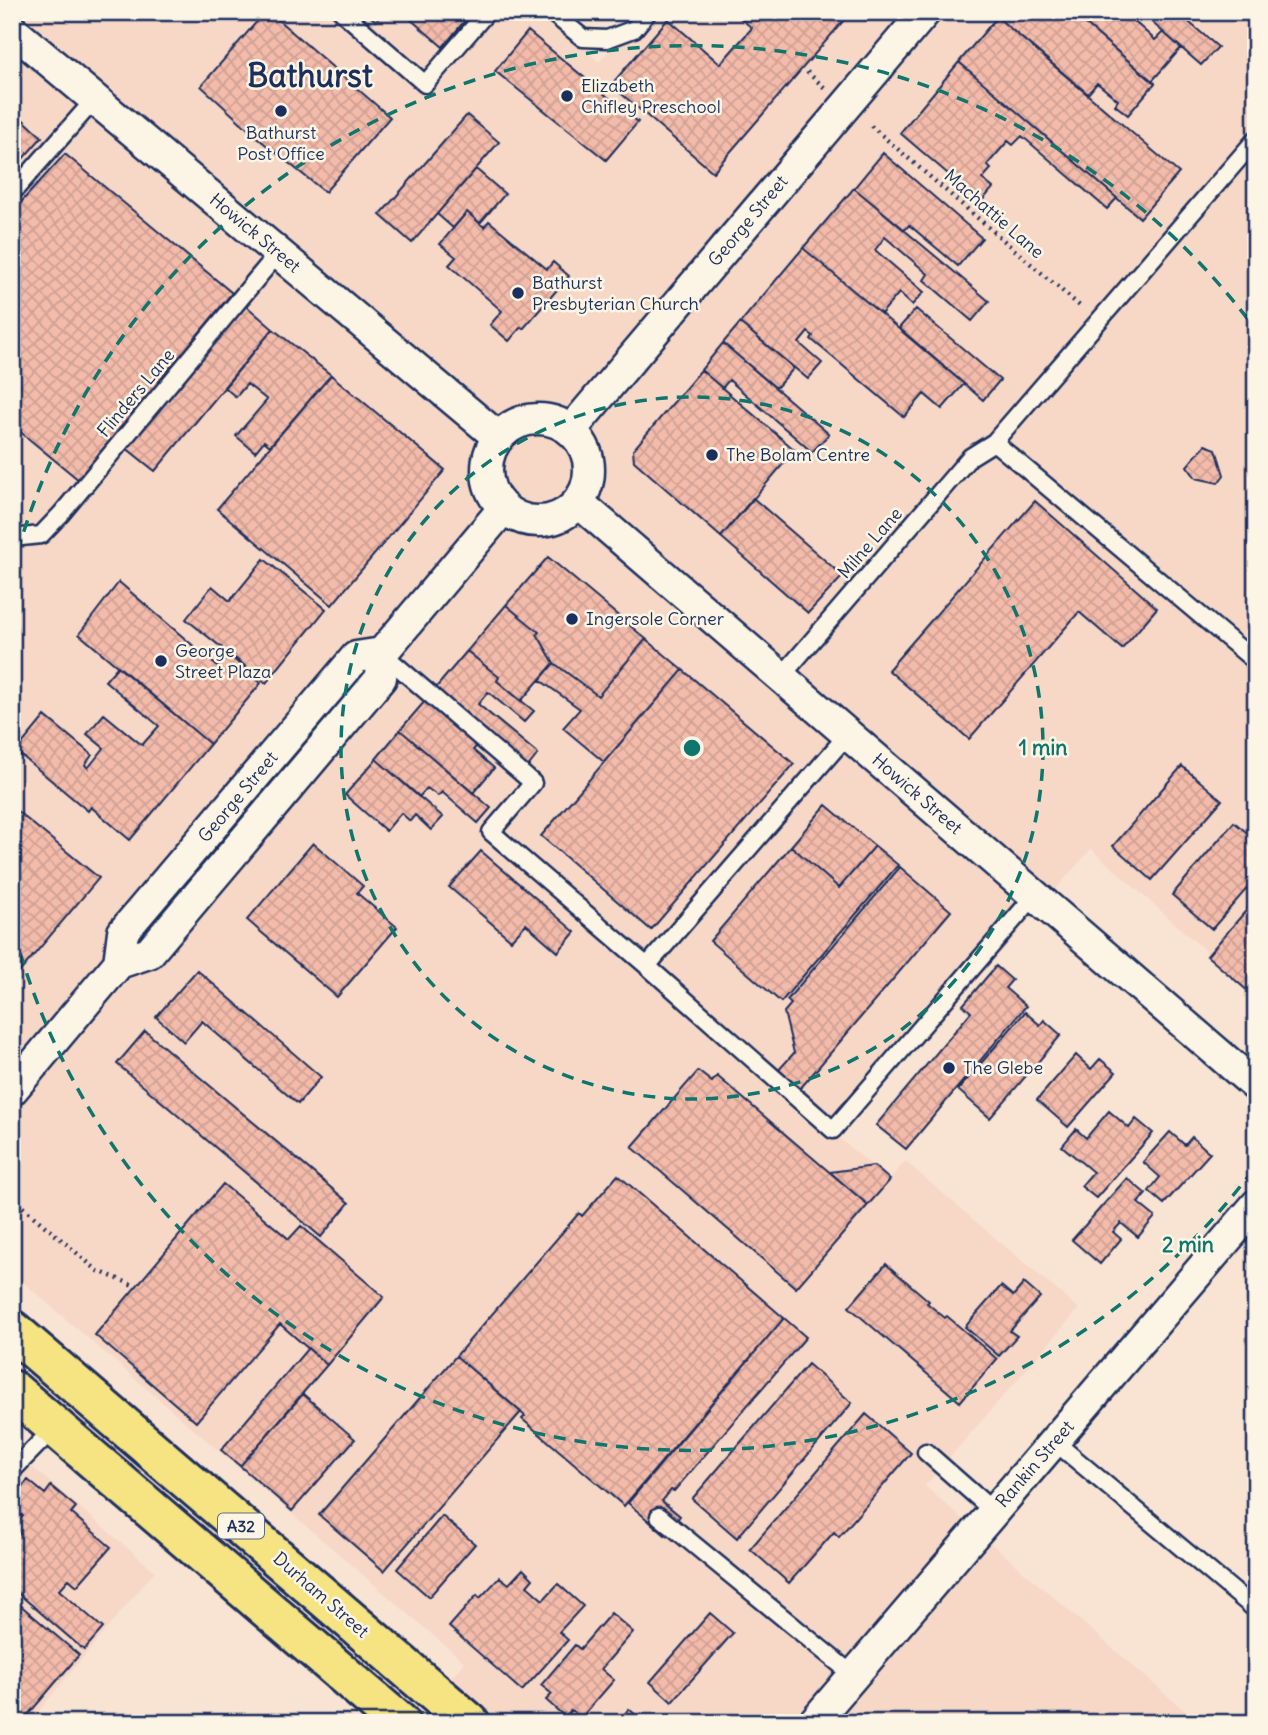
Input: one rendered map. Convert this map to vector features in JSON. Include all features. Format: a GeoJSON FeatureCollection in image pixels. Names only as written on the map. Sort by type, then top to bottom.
{"type":"FeatureCollection","features":[{"type":"Feature","properties":{"kind":"highway","name":"Durham Street"},"geometry":{"type":"LineString","coordinates":[[12,1330],[470,1723]]}},
{"type":"Feature","properties":{"kind":"highway","name":"A32"},"geometry":{"type":"LineString","coordinates":[[12,1390],[400,1723]]}},
{"type":"Feature","properties":{"kind":"street","name":"George Street"},"geometry":{"type":"LineString","coordinates":[[571,430],[925,12]]}},
{"type":"Feature","properties":{"kind":"street","name":"Howick Street"},"geometry":{"type":"LineString","coordinates":[[12,30],[498,437]]}},
{"type":"Feature","properties":{"kind":"street"},"geometry":{"type":"LineString","coordinates":[[525,420],[557,422],[571,430],[588,457],[586,488],[578,502],[566,513],[551,520],[534,522],[518,518],[503,509],[493,497],[487,482],[486,466],[490,450],[498,437],[510,426],[525,420]]}},
{"type":"Feature","properties":{"kind":"street","name":"Howick Street"},"geometry":{"type":"LineString","coordinates":[[578,502],[1256,1086]]}},
{"type":"Feature","properties":{"kind":"street","name":"George Street"},"geometry":{"type":"LineString","coordinates":[[12,1090],[119,963],[149,953],[381,678],[382,653],[503,509]]}},
{"type":"Feature","properties":{"kind":"street","name":"Rankin Street"},"geometry":{"type":"LineString","coordinates":[[813,1723],[1256,1205]]}},
{"type":"Feature","properties":{"kind":"lane"},"geometry":{"type":"LineString","coordinates":[[342,12],[425,85],[487,12]]}},
{"type":"Feature","properties":{"kind":"lane"},"geometry":{"type":"LineString","coordinates":[[551,12],[583,38],[607,39],[634,29],[648,12]]}},
{"type":"Feature","properties":{"kind":"lane"},"geometry":{"type":"LineString","coordinates":[[12,193],[95,99]]}},
{"type":"Feature","properties":{"kind":"lane","name":"Milne Lane"},"geometry":{"type":"LineString","coordinates":[[781,677],[970,457],[993,442],[1256,139]]}},
{"type":"Feature","properties":{"kind":"lane","name":"Flinders Lane"},"geometry":{"type":"LineString","coordinates":[[12,538],[41,535],[61,514],[279,252]]}},
{"type":"Feature","properties":{"kind":"lane"},"geometry":{"type":"LineString","coordinates":[[993,442],[1256,662]]}},
{"type":"Feature","properties":{"kind":"lane"},"geometry":{"type":"LineString","coordinates":[[382,653],[534,783],[491,832],[833,1130],[1035,895]]}},
{"type":"Feature","properties":{"kind":"lane"},"geometry":{"type":"LineString","coordinates":[[647,966],[848,734]]}},
{"type":"Feature","properties":{"kind":"lane"},"geometry":{"type":"LineString","coordinates":[[12,1471],[55,1427]]}},
{"type":"Feature","properties":{"kind":"lane"},"geometry":{"type":"LineString","coordinates":[[1055,1442],[1256,1610]]}},
{"type":"Feature","properties":{"kind":"lane"},"geometry":{"type":"LineString","coordinates":[[926,1452],[993,1511]]}},
{"type":"Feature","properties":{"kind":"lane"},"geometry":{"type":"LineString","coordinates":[[659,1516],[853,1675]]}},
{"type":"Feature","properties":{"kind":"path"},"geometry":{"type":"LineString","coordinates":[[807,72],[826,89]]}},
{"type":"Feature","properties":{"kind":"path","name":"Machattie Lane"},"geometry":{"type":"LineString","coordinates":[[871,126],[1081,306],[1097,325]]}},
{"type":"Feature","properties":{"kind":"path"},"geometry":{"type":"LineString","coordinates":[[12,1198],[98,1271],[136,1286]]}},
{"type":"Feature","properties":{"kind":"shaded area"},"geometry":{"type":"Polygon","coordinates":[[[12,12],[546,12],[599,62],[643,12],[1256,12],[1256,996],[1091,849],[839,1138],[889,1180],[905,1161],[1079,1309],[925,1486],[1199,1723],[415,1723],[464,1662],[12,1273],[12,12]]]}},
{"type":"Feature","properties":{"kind":"shaded area"},"geometry":{"type":"Polygon","coordinates":[[[12,1450],[155,1571],[29,1723],[12,1723],[12,1450]]]}},
{"type":"Feature","properties":{"kind":"building"},"geometry":{"type":"Polygon","coordinates":[[[149,12],[166,12],[159,21],[149,12]]]}},
{"type":"Feature","properties":{"kind":"building"},"geometry":{"type":"Polygon","coordinates":[[[265,12],[269,12],[390,117],[325,192],[260,140],[201,86],[265,12]]]}},
{"type":"Feature","properties":{"kind":"building"},"geometry":{"type":"Polygon","coordinates":[[[365,12],[383,12],[376,21],[365,12]]]}},
{"type":"Feature","properties":{"kind":"building"},"geometry":{"type":"Polygon","coordinates":[[[402,12],[472,12],[443,47],[402,12]]]}},
{"type":"Feature","properties":{"kind":"building"},"geometry":{"type":"Polygon","coordinates":[[[733,12],[851,12],[713,172],[611,85],[668,19],[720,64],[752,28],[733,12]]]}},
{"type":"Feature","properties":{"kind":"building"},"geometry":{"type":"Polygon","coordinates":[[[1001,12],[1071,12],[1155,83],[1128,115],[1115,105],[1118,100],[1097,83],[1088,94],[997,17],[1001,12]]]}},
{"type":"Feature","properties":{"kind":"building"},"geometry":{"type":"Polygon","coordinates":[[[1071,12],[1130,12],[1127,15],[1155,40],[1163,32],[1181,48],[1152,81],[1071,12]]]}},
{"type":"Feature","properties":{"kind":"building"},"geometry":{"type":"Polygon","coordinates":[[[1140,12],[1177,12],[1218,47],[1201,65],[1140,12]]]}},
{"type":"Feature","properties":{"kind":"building"},"geometry":{"type":"Polygon","coordinates":[[[997,17],[1179,173],[1140,218],[959,62],[997,17]]]}},
{"type":"Feature","properties":{"kind":"building","name":"Elizabeth Chifley Preschool"},"geometry":{"type":"Polygon","coordinates":[[[528,31],[638,122],[606,160],[495,71],[528,31]]]}},
{"type":"Feature","properties":{"kind":"building"},"geometry":{"type":"Polygon","coordinates":[[[959,62],[1117,198],[1107,209],[1022,136],[1013,145],[1008,141],[987,165],[991,169],[982,179],[993,188],[981,202],[900,133],[959,62]]]}},
{"type":"Feature","properties":{"kind":"building"},"geometry":{"type":"Polygon","coordinates":[[[17,114],[42,137],[12,171],[12,120],[17,114]]]}},
{"type":"Feature","properties":{"kind":"building"},"geometry":{"type":"Polygon","coordinates":[[[467,115],[499,142],[412,243],[380,215],[467,115]]]}},
{"type":"Feature","properties":{"kind":"building"},"geometry":{"type":"Polygon","coordinates":[[[883,153],[982,238],[958,266],[909,225],[905,230],[854,188],[883,153]]]}},
{"type":"Feature","properties":{"kind":"building"},"geometry":{"type":"Polygon","coordinates":[[[65,154],[232,293],[79,480],[18,430],[12,436],[12,212],[65,154]]]}},
{"type":"Feature","properties":{"kind":"building"},"geometry":{"type":"Polygon","coordinates":[[[476,169],[505,194],[480,223],[467,212],[453,228],[437,214],[476,169]]]}},
{"type":"Feature","properties":{"kind":"building"},"geometry":{"type":"Polygon","coordinates":[[[854,188],[989,301],[972,321],[924,280],[928,274],[885,237],[875,250],[924,292],[912,305],[899,293],[881,314],[803,248],[854,188]]]}},
{"type":"Feature","properties":{"kind":"building","name":"Bathurst Presbyterian Church"},"geometry":{"type":"Polygon","coordinates":[[[467,212],[484,227],[489,221],[547,269],[553,262],[569,276],[523,329],[521,327],[509,341],[490,325],[502,311],[449,265],[456,257],[440,244],[467,212]]]}},
{"type":"Feature","properties":{"kind":"building"},"geometry":{"type":"Polygon","coordinates":[[[803,248],[964,384],[942,409],[924,394],[904,417],[811,339],[813,336],[808,332],[799,343],[822,363],[808,379],[740,323],[803,248]]]}},
{"type":"Feature","properties":{"kind":"building"},"geometry":{"type":"Polygon","coordinates":[[[243,303],[273,329],[155,471],[125,447],[243,303]]]}},
{"type":"Feature","properties":{"kind":"building"},"geometry":{"type":"Polygon","coordinates":[[[916,309],[1000,380],[983,400],[899,328],[916,309]]]}},
{"type":"Feature","properties":{"kind":"building"},"geometry":{"type":"Polygon","coordinates":[[[740,323],[794,368],[776,388],[723,343],[740,323]]]}},
{"type":"Feature","properties":{"kind":"building"},"geometry":{"type":"Polygon","coordinates":[[[273,329],[331,375],[270,446],[264,441],[255,452],[236,436],[267,400],[247,384],[236,397],[224,387],[273,329]]]}},
{"type":"Feature","properties":{"kind":"building"},"geometry":{"type":"Polygon","coordinates":[[[723,343],[829,434],[812,452],[729,380],[722,388],[701,370],[723,343]]]}},
{"type":"Feature","properties":{"kind":"building","name":"The Bolam Centre"},"geometry":{"type":"Polygon","coordinates":[[[701,370],[795,450],[721,537],[634,461],[633,450],[701,370]]]}},
{"type":"Feature","properties":{"kind":"building"},"geometry":{"type":"Polygon","coordinates":[[[331,375],[445,470],[332,605],[217,509],[331,375]]]}},
{"type":"Feature","properties":{"kind":"building"},"geometry":{"type":"Polygon","coordinates":[[[1205,445],[1216,449],[1224,475],[1218,483],[1196,478],[1187,466],[1205,445]]]}},
{"type":"Feature","properties":{"kind":"building"},"geometry":{"type":"Polygon","coordinates":[[[753,498],[843,576],[808,613],[721,537],[753,498]]]}},
{"type":"Feature","properties":{"kind":"building"},"geometry":{"type":"Polygon","coordinates":[[[1035,501],[1157,608],[1122,649],[1079,612],[969,739],[888,670],[1035,501]]]}},
{"type":"Feature","properties":{"kind":"building","name":"Ingersole Corner"},"geometry":{"type":"Polygon","coordinates":[[[548,557],[646,639],[598,696],[554,663],[537,634],[539,632],[506,605],[548,557]]]}},
{"type":"Feature","properties":{"kind":"building"},"geometry":{"type":"Polygon","coordinates":[[[264,559],[326,609],[266,683],[186,619],[212,586],[230,601],[264,559]]]}},
{"type":"Feature","properties":{"kind":"building","name":"George Street Plaza"},"geometry":{"type":"Polygon","coordinates":[[[119,582],[218,667],[229,655],[261,683],[210,744],[79,634],[119,582]]]}},
{"type":"Feature","properties":{"kind":"building"},"geometry":{"type":"Polygon","coordinates":[[[506,605],[539,632],[537,634],[554,663],[521,701],[497,681],[499,677],[467,651],[506,605]]]}},
{"type":"Feature","properties":{"kind":"building"},"geometry":{"type":"Polygon","coordinates":[[[646,639],[683,670],[604,762],[563,728],[580,709],[540,680],[554,663],[598,696],[646,639]]]}},
{"type":"Feature","properties":{"kind":"building"},"geometry":{"type":"Polygon","coordinates":[[[467,651],[499,677],[497,681],[534,711],[524,722],[488,692],[478,704],[538,754],[526,769],[434,690],[467,651]]]}},
{"type":"Feature","properties":{"kind":"building"},"geometry":{"type":"Polygon","coordinates":[[[118,666],[210,744],[130,840],[91,807],[88,811],[16,751],[45,716],[92,755],[85,765],[88,768],[104,748],[87,734],[104,714],[142,745],[159,726],[105,681],[118,666]]]}},
{"type":"Feature","properties":{"kind":"building"},"geometry":{"type":"Polygon","coordinates":[[[683,670],[794,764],[651,930],[541,836],[683,670]]]}},
{"type":"Feature","properties":{"kind":"building"},"geometry":{"type":"Polygon","coordinates":[[[425,701],[477,746],[473,750],[494,768],[473,793],[400,730],[425,701]]]}},
{"type":"Feature","properties":{"kind":"building"},"geometry":{"type":"Polygon","coordinates":[[[400,730],[491,808],[478,823],[442,792],[438,796],[427,788],[419,797],[376,759],[400,730]]]}},
{"type":"Feature","properties":{"kind":"building"},"geometry":{"type":"Polygon","coordinates":[[[376,759],[443,817],[431,830],[415,815],[410,821],[401,813],[386,831],[345,795],[376,759]]]}},
{"type":"Feature","properties":{"kind":"building"},"geometry":{"type":"Polygon","coordinates":[[[1182,766],[1222,800],[1152,880],[1113,846],[1182,766]]]}},
{"type":"Feature","properties":{"kind":"building"},"geometry":{"type":"Polygon","coordinates":[[[826,805],[875,846],[839,888],[791,846],[826,805]]]}},
{"type":"Feature","properties":{"kind":"building"},"geometry":{"type":"Polygon","coordinates":[[[12,807],[99,878],[12,981],[12,807]]]}},
{"type":"Feature","properties":{"kind":"building"},"geometry":{"type":"Polygon","coordinates":[[[1234,822],[1256,840],[1256,878],[1212,929],[1172,895],[1234,822]]]}},
{"type":"Feature","properties":{"kind":"building"},"geometry":{"type":"Polygon","coordinates":[[[313,843],[363,886],[357,893],[397,927],[337,997],[247,920],[313,843]]]}},
{"type":"Feature","properties":{"kind":"building"},"geometry":{"type":"Polygon","coordinates":[[[791,846],[839,888],[875,846],[898,865],[781,1002],[710,941],[791,846]]]}},
{"type":"Feature","properties":{"kind":"building"},"geometry":{"type":"Polygon","coordinates":[[[481,851],[575,932],[558,952],[526,924],[511,940],[449,887],[481,851]]]}},
{"type":"Feature","properties":{"kind":"building"},"geometry":{"type":"Polygon","coordinates":[[[900,867],[951,911],[799,1090],[777,1072],[794,1053],[784,1012],[791,1004],[787,1000],[900,867]]]}},
{"type":"Feature","properties":{"kind":"building"},"geometry":{"type":"Polygon","coordinates":[[[1256,899],[1256,998],[1207,956],[1256,899]]]}},
{"type":"Feature","properties":{"kind":"building","name":"The Glebe"},"geometry":{"type":"Polygon","coordinates":[[[996,966],[1012,980],[1005,988],[1026,1006],[906,1149],[876,1125],[971,1012],[963,1005],[996,966]]]}},
{"type":"Feature","properties":{"kind":"building"},"geometry":{"type":"Polygon","coordinates":[[[197,970],[321,1077],[298,1104],[202,1021],[184,1042],[156,1017],[197,970]]]}},
{"type":"Feature","properties":{"kind":"building"},"geometry":{"type":"Polygon","coordinates":[[[1025,1012],[1040,1025],[1044,1020],[1061,1035],[990,1118],[958,1090],[1025,1012]]]}},
{"type":"Feature","properties":{"kind":"building"},"geometry":{"type":"Polygon","coordinates":[[[145,1031],[349,1203],[321,1237],[117,1064],[145,1031]]]}},
{"type":"Feature","properties":{"kind":"building"},"geometry":{"type":"Polygon","coordinates":[[[1076,1055],[1091,1069],[1100,1059],[1116,1072],[1068,1127],[1037,1100],[1076,1055]]]}},
{"type":"Feature","properties":{"kind":"building"},"geometry":{"type":"Polygon","coordinates":[[[698,1071],[712,1082],[717,1076],[868,1205],[796,1288],[632,1147],[698,1071]]]}},
{"type":"Feature","properties":{"kind":"building"},"geometry":{"type":"Polygon","coordinates":[[[1109,1111],[1129,1128],[1136,1119],[1153,1133],[1096,1198],[1081,1186],[1093,1172],[1062,1146],[1076,1129],[1086,1138],[1109,1111]]]}},
{"type":"Feature","properties":{"kind":"building"},"geometry":{"type":"Polygon","coordinates":[[[1170,1132],[1185,1145],[1192,1137],[1210,1153],[1164,1204],[1149,1191],[1160,1177],[1143,1162],[1170,1132]]]}},
{"type":"Feature","properties":{"kind":"building"},"geometry":{"type":"Polygon","coordinates":[[[874,1166],[890,1180],[868,1205],[830,1172],[874,1166]]]}},
{"type":"Feature","properties":{"kind":"building"},"geometry":{"type":"Polygon","coordinates":[[[618,1175],[784,1318],[624,1506],[522,1419],[525,1416],[456,1356],[579,1213],[582,1216],[618,1175]]]}},
{"type":"Feature","properties":{"kind":"building"},"geometry":{"type":"Polygon","coordinates":[[[1127,1178],[1146,1194],[1138,1203],[1155,1217],[1138,1237],[1121,1223],[1113,1232],[1121,1239],[1100,1264],[1072,1240],[1127,1178]]]}},
{"type":"Feature","properties":{"kind":"building"},"geometry":{"type":"Polygon","coordinates":[[[223,1184],[289,1239],[301,1226],[384,1297],[327,1365],[280,1324],[196,1422],[95,1335],[223,1184]]]}},
{"type":"Feature","properties":{"kind":"building"},"geometry":{"type":"Polygon","coordinates":[[[886,1264],[929,1301],[927,1303],[945,1318],[947,1316],[997,1359],[960,1402],[849,1307],[886,1264]]]}},
{"type":"Feature","properties":{"kind":"building"},"geometry":{"type":"Polygon","coordinates":[[[1024,1283],[1040,1297],[1010,1331],[1017,1336],[999,1356],[965,1327],[1001,1286],[1013,1296],[1024,1283]]]}},
{"type":"Feature","properties":{"kind":"building"},"geometry":{"type":"Polygon","coordinates":[[[784,1318],[806,1337],[674,1491],[671,1490],[662,1501],[680,1516],[665,1535],[628,1503],[784,1318]]]}},
{"type":"Feature","properties":{"kind":"building"},"geometry":{"type":"Polygon","coordinates":[[[308,1348],[327,1365],[240,1466],[221,1450],[308,1348]]]}},
{"type":"Feature","properties":{"kind":"building"},"geometry":{"type":"Polygon","coordinates":[[[456,1356],[521,1412],[384,1571],[319,1515],[456,1356]]]}},
{"type":"Feature","properties":{"kind":"building"},"geometry":{"type":"Polygon","coordinates":[[[808,1364],[852,1403],[737,1538],[692,1499],[808,1364]]]}},
{"type":"Feature","properties":{"kind":"building"},"geometry":{"type":"Polygon","coordinates":[[[303,1394],[355,1439],[292,1511],[240,1466],[303,1394]]]}},
{"type":"Feature","properties":{"kind":"building"},"geometry":{"type":"Polygon","coordinates":[[[866,1414],[911,1453],[839,1537],[834,1532],[789,1583],[750,1549],[866,1414]]]}},
{"type":"Feature","properties":{"kind":"building"},"geometry":{"type":"Polygon","coordinates":[[[28,1480],[45,1494],[51,1486],[76,1507],[71,1513],[111,1547],[77,1586],[69,1579],[59,1590],[103,1628],[84,1650],[12,1588],[12,1542],[20,1533],[13,1527],[23,1516],[12,1507],[12,1498],[28,1480]]]}},
{"type":"Feature","properties":{"kind":"building"},"geometry":{"type":"Polygon","coordinates":[[[442,1516],[475,1544],[429,1597],[397,1569],[442,1516]]]}},
{"type":"Feature","properties":{"kind":"building"},"geometry":{"type":"Polygon","coordinates":[[[523,1569],[533,1579],[527,1586],[543,1600],[558,1584],[583,1606],[559,1632],[568,1640],[522,1691],[449,1627],[477,1595],[480,1598],[500,1577],[509,1584],[523,1569]]]}},
{"type":"Feature","properties":{"kind":"building"},"geometry":{"type":"Polygon","coordinates":[[[12,1598],[79,1655],[21,1723],[12,1723],[12,1598]]]}},
{"type":"Feature","properties":{"kind":"building"},"geometry":{"type":"Polygon","coordinates":[[[611,1613],[633,1632],[601,1669],[614,1680],[581,1718],[571,1710],[565,1717],[546,1700],[552,1694],[541,1685],[575,1645],[580,1649],[611,1613]]]}},
{"type":"Feature","properties":{"kind":"building"},"geometry":{"type":"Polygon","coordinates":[[[710,1613],[733,1633],[672,1702],[650,1682],[710,1613]]]}},
{"type":"Feature","properties":{"kind":"building"},"geometry":{"type":"Polygon","coordinates":[[[629,1709],[645,1723],[616,1723],[629,1709]]]}},
{"type":"Feature","properties":{"kind":"place","name":"Elizabeth Chifley Preschool"},"geometry":{"type":"Point","coordinates":[567,96]}},
{"type":"Feature","properties":{"kind":"place","name":"Bathurst Post Office"},"geometry":{"type":"Point","coordinates":[281,111]}},
{"type":"Feature","properties":{"kind":"place","name":"Bathurst Presbyterian Church"},"geometry":{"type":"Point","coordinates":[518,293]}},
{"type":"Feature","properties":{"kind":"place","name":"The Bolam Centre"},"geometry":{"type":"Point","coordinates":[712,455]}},
{"type":"Feature","properties":{"kind":"place","name":"Ingersole Corner"},"geometry":{"type":"Point","coordinates":[572,619]}},
{"type":"Feature","properties":{"kind":"place","name":"George Street Plaza"},"geometry":{"type":"Point","coordinates":[161,661]}},
{"type":"Feature","properties":{"kind":"place","name":"The Glebe"},"geometry":{"type":"Point","coordinates":[949,1068]}},
{"type":"Feature","properties":{"kind":"district","name":"Bathurst"},"geometry":{"type":"Point","coordinates":[310,76]}}]}
